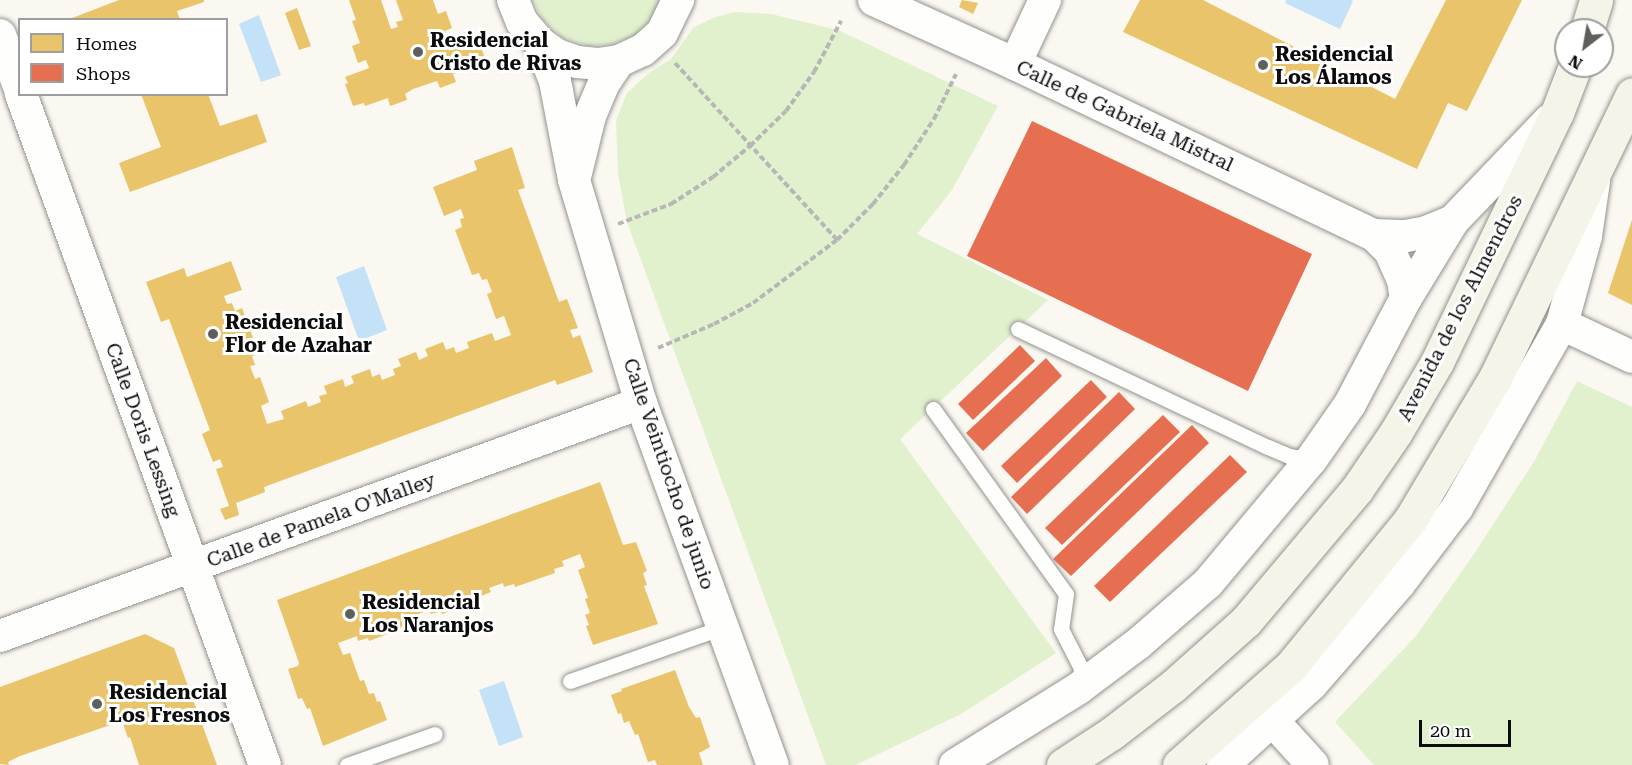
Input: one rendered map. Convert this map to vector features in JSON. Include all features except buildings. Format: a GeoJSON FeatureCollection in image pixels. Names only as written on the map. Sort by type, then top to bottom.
{"type":"FeatureCollection","features":[{"type":"Feature","properties":{"kind":"street"},"geometry":{"type":"LineString","coordinates":[[513,0],[522,22],[540,43],[557,55],[577,62],[598,64],[619,61],[643,50],[662,33],[685,4]]}},
{"type":"Feature","properties":{"kind":"street","name":"Calle de Gabriela Mistral"},"geometry":{"type":"LineString","coordinates":[[874,0],[1015,64],[1374,235],[1390,251],[1403,280],[1406,298]]}},
{"type":"Feature","properties":{"kind":"street"},"geometry":{"type":"LineString","coordinates":[[1591,18],[1596,0]]}},
{"type":"Feature","properties":{"kind":"street"},"geometry":{"type":"LineString","coordinates":[[1015,64],[1038,2]]}},
{"type":"Feature","properties":{"kind":"street"},"geometry":{"type":"LineString","coordinates":[[0,35],[18,84]]}},
{"type":"Feature","properties":{"kind":"street","name":"Calle Veintiocho de junio"},"geometry":{"type":"LineString","coordinates":[[540,43],[555,81],[574,180],[641,403],[773,765]]}},
{"type":"Feature","properties":{"kind":"street"},"geometry":{"type":"LineString","coordinates":[[574,180],[590,116],[604,83],[619,61]]}},
{"type":"Feature","properties":{"kind":"street","name":"Avenida de los Almendros"},"geometry":{"type":"LineString","coordinates":[[1063,765],[1112,733],[1173,686],[1246,621],[1357,489],[1396,432],[1437,362],[1557,113],[1570,78]]}},
{"type":"Feature","properties":{"kind":"street"},"geometry":{"type":"LineString","coordinates":[[1179,765],[1292,666],[1410,520],[1496,378],[1632,94]]}},
{"type":"Feature","properties":{"kind":"street","name":"Calle Doris Lessing"},"geometry":{"type":"LineString","coordinates":[[22,96],[265,765]]}},
{"type":"Feature","properties":{"kind":"street","name":"Avenida de los Almendros"},"geometry":{"type":"LineString","coordinates":[[955,765],[1079,688],[1139,643],[1208,584],[1311,460],[1350,404],[1406,298],[1453,221],[1557,113]]}},
{"type":"Feature","properties":{"kind":"street"},"geometry":{"type":"LineString","coordinates":[[1223,765],[1311,684],[1399,584],[1457,508],[1562,324],[1586,236],[1594,174]]}},
{"type":"Feature","properties":{"kind":"street","name":"Calle de Gabriela Mistral"},"geometry":{"type":"LineString","coordinates":[[1374,235],[1406,236],[1426,232],[1453,221]]}},
{"type":"Feature","properties":{"kind":"street"},"geometry":{"type":"LineString","coordinates":[[1562,324],[1632,357]]}},
{"type":"Feature","properties":{"kind":"street","name":"Calle de Pamela O'Malley"},"geometry":{"type":"LineString","coordinates":[[0,636],[641,403]]}},
{"type":"Feature","properties":{"kind":"street"},"geometry":{"type":"LineString","coordinates":[[1273,721],[1313,765]]}},
{"type":"Feature","properties":{"kind":"lane"},"geometry":{"type":"LineString","coordinates":[[1018,329],[1268,447],[1289,456],[1311,460]]}},
{"type":"Feature","properties":{"kind":"lane"},"geometry":{"type":"LineString","coordinates":[[933,409],[1066,594],[1061,629],[1081,668],[1079,688]]}},
{"type":"Feature","properties":{"kind":"lane"},"geometry":{"type":"LineString","coordinates":[[570,681],[723,627]]}},
{"type":"Feature","properties":{"kind":"lane"},"geometry":{"type":"LineString","coordinates":[[347,765],[435,734]]}},
{"type":"Feature","properties":{"kind":"path"},"geometry":{"type":"LineString","coordinates":[[613,226],[671,204],[713,177],[750,146],[786,111],[814,72],[841,21]]}},
{"type":"Feature","properties":{"kind":"path"},"geometry":{"type":"LineString","coordinates":[[671,59],[837,240]]}},
{"type":"Feature","properties":{"kind":"path"},"geometry":{"type":"LineString","coordinates":[[656,349],[714,324],[753,303],[837,240],[873,204],[904,165],[934,119],[956,74]]}},
{"type":"Feature","properties":{"kind":"green space"},"geometry":{"type":"Polygon","coordinates":[[[533,0],[660,0],[656,13],[638,33],[614,44],[588,46],[562,37],[543,20],[533,0]]]}},
{"type":"Feature","properties":{"kind":"green space"},"geometry":{"type":"Polygon","coordinates":[[[734,12],[771,14],[838,30],[998,106],[952,190],[917,234],[1048,300],[900,439],[1056,653],[961,714],[856,765],[826,765],[627,222],[618,174],[616,120],[627,93],[650,72],[671,59],[693,28],[713,18],[734,12]]]}},
{"type":"Feature","properties":{"kind":"green space"},"geometry":{"type":"Polygon","coordinates":[[[1577,381],[1632,407],[1632,765],[1374,765],[1335,722],[1416,636],[1472,557],[1535,460],[1577,381]]]}},
{"type":"Feature","properties":{"kind":"water"},"geometry":{"type":"Polygon","coordinates":[[[1286,0],[1353,1],[1340,29],[1285,3],[1286,0]]]}},
{"type":"Feature","properties":{"kind":"water"},"geometry":{"type":"Polygon","coordinates":[[[259,15],[281,75],[261,82],[239,24],[259,15]]]}},
{"type":"Feature","properties":{"kind":"water"},"geometry":{"type":"Polygon","coordinates":[[[364,266],[387,330],[359,341],[336,277],[364,266]]]}},
{"type":"Feature","properties":{"kind":"water"},"geometry":{"type":"Polygon","coordinates":[[[504,681],[523,737],[499,746],[479,690],[504,681]]]}},
{"type":"Feature","properties":{"kind":"place","name":"Residencial Cristo de Rivas"},"geometry":{"type":"Point","coordinates":[418,52]}},
{"type":"Feature","properties":{"kind":"place","name":"Residencial Los Álamos"},"geometry":{"type":"Point","coordinates":[1263,65]}},
{"type":"Feature","properties":{"kind":"place","name":"Residencial Flor de Azahar"},"geometry":{"type":"Point","coordinates":[213,334]}},
{"type":"Feature","properties":{"kind":"place","name":"Residencial Los Naranjos"},"geometry":{"type":"Point","coordinates":[350,614]}},
{"type":"Feature","properties":{"kind":"place","name":"Residencial Los Fresnos"},"geometry":{"type":"Point","coordinates":[97,704]}}]}
